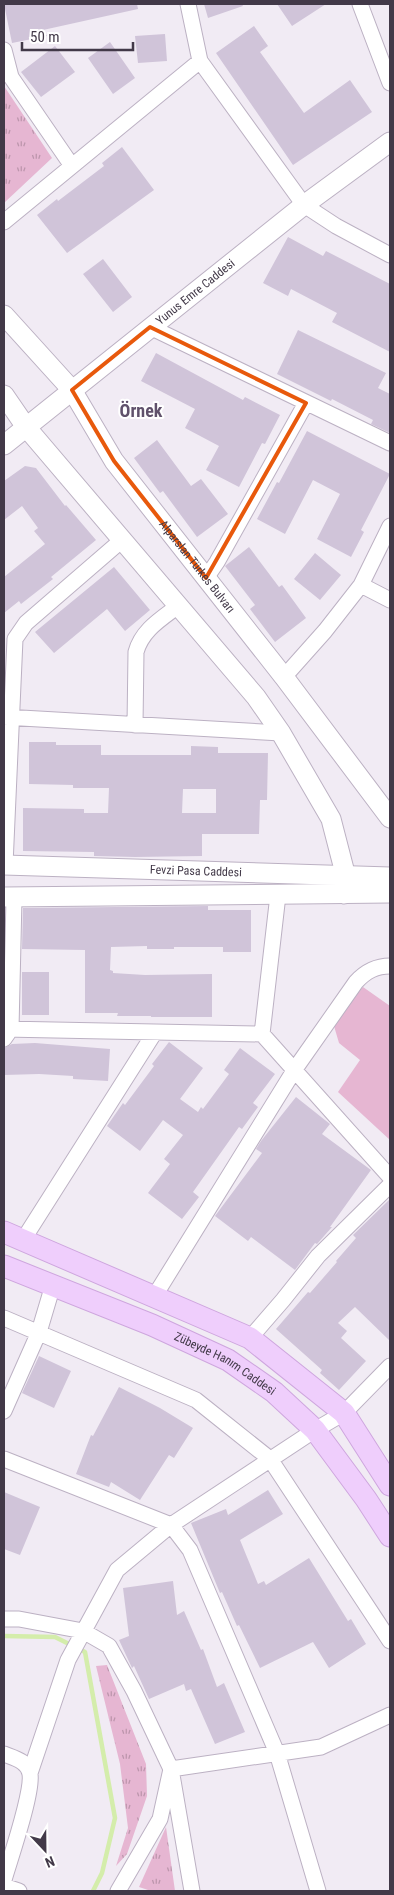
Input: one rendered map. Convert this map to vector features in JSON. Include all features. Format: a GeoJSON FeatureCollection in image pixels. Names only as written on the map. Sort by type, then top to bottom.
{"type":"FeatureCollection","features":[{"type":"Feature","properties":{"kind":"main road"},"geometry":{"type":"LineString","coordinates":[[13,1236],[250,1338],[344,1413],[390,1486]]}},
{"type":"Feature","properties":{"kind":"main road","name":"Zübeyde Hanım Caddesi"},"geometry":{"type":"LineString","coordinates":[[4,1266],[152,1324],[228,1360],[274,1392],[315,1430],[366,1499],[390,1536]]}},
{"type":"Feature","properties":{"kind":"street"},"geometry":{"type":"LineString","coordinates":[[188,4],[200,61],[304,204],[336,226],[390,255]]}},
{"type":"Feature","properties":{"kind":"street"},"geometry":{"type":"LineString","coordinates":[[360,4],[390,83]]}},
{"type":"Feature","properties":{"kind":"street"},"geometry":{"type":"LineString","coordinates":[[4,50],[11,77],[72,166]]}},
{"type":"Feature","properties":{"kind":"street"},"geometry":{"type":"LineString","coordinates":[[4,222],[200,61]]}},
{"type":"Feature","properties":{"kind":"street","name":"Yunus Emre Caddesi"},"geometry":{"type":"LineString","coordinates":[[4,445],[304,204],[390,142]]}},
{"type":"Feature","properties":{"kind":"street","name":"Alparslan Türkes Bulvarı"},"geometry":{"type":"LineString","coordinates":[[4,314],[72,390],[114,462],[284,677],[390,818]]}},
{"type":"Feature","properties":{"kind":"street"},"geometry":{"type":"LineString","coordinates":[[150,327],[390,443]]}},
{"type":"Feature","properties":{"kind":"street"},"geometry":{"type":"LineString","coordinates":[[4,395],[26,428],[256,697],[281,733],[331,819],[345,886]]}},
{"type":"Feature","properties":{"kind":"street"},"geometry":{"type":"LineString","coordinates":[[206,578],[217,562],[306,402]]}},
{"type":"Feature","properties":{"kind":"street"},"geometry":{"type":"LineString","coordinates":[[284,677],[325,631],[361,585],[390,526]]}},
{"type":"Feature","properties":{"kind":"street"},"geometry":{"type":"LineString","coordinates":[[4,865],[8,718],[15,639],[26,623],[122,540]]}},
{"type":"Feature","properties":{"kind":"street"},"geometry":{"type":"LineString","coordinates":[[361,585],[390,600]]}},
{"type":"Feature","properties":{"kind":"street"},"geometry":{"type":"LineString","coordinates":[[135,725],[136,652],[138,644],[147,631],[178,606]]}},
{"type":"Feature","properties":{"kind":"street"},"geometry":{"type":"LineString","coordinates":[[8,718],[281,733]]}},
{"type":"Feature","properties":{"kind":"street","name":"Fevzi Pasa Caddesi"},"geometry":{"type":"LineString","coordinates":[[4,865],[345,886],[388,886]]}},
{"type":"Feature","properties":{"kind":"street","name":"Fevzi Pasa Caddesi"},"geometry":{"type":"LineString","coordinates":[[9,898],[278,895],[345,886]]}},
{"type":"Feature","properties":{"kind":"street"},"geometry":{"type":"LineString","coordinates":[[262,1034],[278,895]]}},
{"type":"Feature","properties":{"kind":"street"},"geometry":{"type":"LineString","coordinates":[[9,898],[6,1032],[262,1034],[390,1177]]}},
{"type":"Feature","properties":{"kind":"street"},"geometry":{"type":"LineString","coordinates":[[154,1297],[295,1070],[356,982],[368,971],[390,966]]}},
{"type":"Feature","properties":{"kind":"street"},"geometry":{"type":"LineString","coordinates":[[13,1236],[155,1032]]}},
{"type":"Feature","properties":{"kind":"street"},"geometry":{"type":"LineString","coordinates":[[250,1338],[284,1300],[318,1256],[390,1185]]}},
{"type":"Feature","properties":{"kind":"street"},"geometry":{"type":"LineString","coordinates":[[4,1411],[39,1332],[53,1285]]}},
{"type":"Feature","properties":{"kind":"street"},"geometry":{"type":"LineString","coordinates":[[4,1318],[196,1400],[270,1459],[390,1641]]}},
{"type":"Feature","properties":{"kind":"street"},"geometry":{"type":"LineString","coordinates":[[4,1880],[29,1792],[30,1773],[68,1660],[117,1570],[171,1526],[270,1459],[344,1413],[390,1366]]}},
{"type":"Feature","properties":{"kind":"street"},"geometry":{"type":"LineString","coordinates":[[4,1459],[171,1526],[190,1550],[277,1754],[318,1891]]}},
{"type":"Feature","properties":{"kind":"street"},"geometry":{"type":"LineString","coordinates":[[4,1619],[19,1619],[82,1632],[109,1646],[134,1691],[171,1769],[192,1891]]}},
{"type":"Feature","properties":{"kind":"street"},"geometry":{"type":"LineString","coordinates":[[171,1769],[321,1747],[390,1715]]}},
{"type":"Feature","properties":{"kind":"street"},"geometry":{"type":"LineString","coordinates":[[4,1754],[23,1761],[30,1773]]}},
{"type":"Feature","properties":{"kind":"street"},"geometry":{"type":"LineString","coordinates":[[118,1891],[160,1819],[171,1769]]}},
{"type":"Feature","properties":{"kind":"street"},"geometry":{"type":"LineString","coordinates":[[4,1886],[18,1891]]}},
{"type":"Feature","properties":{"kind":"highlighted area"},"geometry":{"type":"Polygon","coordinates":[[[150,327],[306,403],[206,578],[114,461],[72,390],[150,327]]]}},
{"type":"Feature","properties":{"kind":"green space"},"geometry":{"type":"Polygon","coordinates":[[[4,86],[52,158],[4,203],[4,86]]]}},
{"type":"Feature","properties":{"kind":"green space"},"geometry":{"type":"Polygon","coordinates":[[[363,987],[390,1006],[390,1140],[338,1092],[360,1060],[339,1043],[334,1026],[363,987]]]}},
{"type":"Feature","properties":{"kind":"green space"},"geometry":{"type":"Polygon","coordinates":[[[107,1665],[146,1764],[147,1796],[127,1854],[116,1866],[128,1828],[120,1764],[96,1666],[107,1665]]]}},
{"type":"Feature","properties":{"kind":"green space"},"geometry":{"type":"Polygon","coordinates":[[[166,1827],[175,1891],[151,1891],[139,1887],[166,1827]]]}},
{"type":"Feature","properties":{"kind":"building"},"geometry":{"type":"Polygon","coordinates":[[[4,4],[137,4],[138,9],[43,30],[47,36],[12,43],[4,4]]]}},
{"type":"Feature","properties":{"kind":"building"},"geometry":{"type":"Polygon","coordinates":[[[204,4],[242,4],[243,6],[208,18],[204,4]]]}},
{"type":"Feature","properties":{"kind":"building"},"geometry":{"type":"Polygon","coordinates":[[[277,4],[326,4],[292,26],[277,4]]]}},
{"type":"Feature","properties":{"kind":"building"},"geometry":{"type":"Polygon","coordinates":[[[254,26],[268,46],[260,52],[304,113],[350,80],[372,112],[293,165],[216,53],[254,26]]]}},
{"type":"Feature","properties":{"kind":"building"},"geometry":{"type":"Polygon","coordinates":[[[165,34],[167,61],[138,63],[135,36],[165,34]]]}},
{"type":"Feature","properties":{"kind":"building"},"geometry":{"type":"Polygon","coordinates":[[[110,42],[135,78],[113,94],[88,58],[110,42]]]}},
{"type":"Feature","properties":{"kind":"building"},"geometry":{"type":"Polygon","coordinates":[[[55,46],[75,72],[41,97],[21,72],[55,46]]]}},
{"type":"Feature","properties":{"kind":"building"},"geometry":{"type":"Polygon","coordinates":[[[122,147],[154,190],[67,253],[37,215],[104,166],[102,163],[122,147]]]}},
{"type":"Feature","properties":{"kind":"building"},"geometry":{"type":"Polygon","coordinates":[[[288,237],[323,256],[326,251],[390,284],[390,352],[332,322],[337,313],[291,289],[288,296],[263,283],[288,237]]]}},
{"type":"Feature","properties":{"kind":"building"},"geometry":{"type":"Polygon","coordinates":[[[103,259],[132,297],[113,312],[83,274],[103,259]]]}},
{"type":"Feature","properties":{"kind":"building"},"geometry":{"type":"Polygon","coordinates":[[[298,330],[386,373],[378,388],[390,394],[390,433],[371,424],[373,420],[277,374],[298,330]]]}},
{"type":"Feature","properties":{"kind":"building"},"geometry":{"type":"Polygon","coordinates":[[[156,353],[243,400],[245,397],[280,415],[265,444],[262,443],[239,487],[206,470],[219,446],[185,428],[195,409],[141,381],[156,353]]]}},
{"type":"Feature","properties":{"kind":"building"},"geometry":{"type":"Polygon","coordinates":[[[307,431],[390,474],[361,530],[364,532],[351,557],[317,539],[340,494],[313,480],[285,534],[257,519],[307,431]]]}},
{"type":"Feature","properties":{"kind":"building"},"geometry":{"type":"Polygon","coordinates":[[[157,440],[191,486],[201,479],[228,514],[197,537],[163,491],[160,493],[134,458],[157,440]]]}},
{"type":"Feature","properties":{"kind":"building"},"geometry":{"type":"Polygon","coordinates":[[[25,466],[36,468],[65,506],[96,540],[51,577],[53,579],[21,604],[19,601],[4,613],[4,577],[45,544],[34,531],[38,528],[22,506],[4,520],[4,481],[25,466]]]}},
{"type":"Feature","properties":{"kind":"building"},"geometry":{"type":"Polygon","coordinates":[[[249,547],[279,587],[282,585],[306,618],[275,642],[250,609],[255,605],[225,566],[249,547]]]}},
{"type":"Feature","properties":{"kind":"building"},"geometry":{"type":"Polygon","coordinates":[[[315,553],[341,575],[320,600],[294,579],[315,553]]]}},
{"type":"Feature","properties":{"kind":"building"},"geometry":{"type":"Polygon","coordinates":[[[114,567],[150,610],[125,631],[107,609],[54,653],[35,632],[114,567]]]}},
{"type":"Feature","properties":{"kind":"building"},"geometry":{"type":"Polygon","coordinates":[[[29,742],[56,742],[56,745],[101,745],[101,755],[191,755],[191,746],[218,747],[218,753],[268,753],[267,800],[260,800],[259,834],[202,834],[202,856],[94,856],[94,852],[23,851],[23,808],[84,809],[84,813],[108,813],[109,788],[73,788],[73,785],[29,784],[29,742]],[[183,789],[182,813],[216,813],[216,789],[183,789]]]}},
{"type":"Feature","properties":{"kind":"building"},"geometry":{"type":"Polygon","coordinates":[[[208,906],[208,910],[251,910],[251,952],[223,952],[223,947],[147,949],[147,946],[111,947],[110,970],[113,973],[145,975],[212,974],[212,1017],[117,1016],[118,1013],[85,1013],[85,950],[22,949],[23,908],[208,906]]]}},
{"type":"Feature","properties":{"kind":"building"},"geometry":{"type":"Polygon","coordinates":[[[22,972],[49,972],[49,1015],[22,1015],[22,972]]]}},
{"type":"Feature","properties":{"kind":"building"},"geometry":{"type":"Polygon","coordinates":[[[169,1042],[203,1068],[180,1099],[198,1112],[201,1107],[203,1109],[229,1074],[224,1070],[240,1048],[275,1074],[253,1103],[258,1107],[242,1129],[239,1127],[193,1192],[199,1197],[182,1219],[148,1193],[170,1164],[164,1159],[183,1135],[163,1120],[140,1151],[107,1126],[123,1103],[125,1105],[154,1066],[152,1064],[169,1042]]]}},
{"type":"Feature","properties":{"kind":"building"},"geometry":{"type":"Polygon","coordinates":[[[35,1043],[110,1049],[108,1081],[73,1079],[73,1076],[39,1074],[4,1075],[4,1048],[12,1044],[35,1043]]]}},
{"type":"Feature","properties":{"kind":"building"},"geometry":{"type":"Polygon","coordinates":[[[296,1097],[330,1124],[322,1134],[371,1170],[330,1227],[332,1227],[317,1244],[315,1243],[295,1270],[251,1237],[248,1241],[215,1216],[262,1153],[256,1149],[261,1141],[296,1097]]]}},
{"type":"Feature","properties":{"kind":"building"},"geometry":{"type":"Polygon","coordinates":[[[390,1199],[390,1341],[355,1307],[338,1323],[347,1331],[341,1338],[366,1361],[339,1390],[320,1373],[322,1370],[276,1329],[337,1262],[356,1238],[353,1235],[390,1199]]]}},
{"type":"Feature","properties":{"kind":"building"},"geometry":{"type":"Polygon","coordinates":[[[39,1356],[71,1371],[54,1408],[22,1393],[39,1356]]]}},
{"type":"Feature","properties":{"kind":"building"},"geometry":{"type":"Polygon","coordinates":[[[119,1387],[160,1408],[193,1428],[174,1458],[169,1455],[140,1500],[111,1482],[109,1487],[76,1474],[91,1435],[93,1436],[119,1387]]]}},
{"type":"Feature","properties":{"kind":"building"},"geometry":{"type":"Polygon","coordinates":[[[268,1490],[283,1514],[240,1540],[258,1584],[264,1581],[266,1585],[309,1558],[348,1621],[351,1619],[366,1644],[329,1668],[313,1642],[260,1668],[239,1625],[237,1626],[222,1592],[220,1593],[191,1523],[226,1509],[228,1515],[268,1490]]]}},
{"type":"Feature","properties":{"kind":"building"},"geometry":{"type":"Polygon","coordinates":[[[4,1492],[40,1507],[20,1555],[4,1549],[4,1492]]]}},
{"type":"Feature","properties":{"kind":"building"},"geometry":{"type":"Polygon","coordinates":[[[173,1581],[177,1615],[184,1611],[201,1650],[203,1649],[217,1687],[224,1683],[245,1732],[215,1744],[191,1689],[186,1691],[184,1684],[149,1699],[134,1666],[132,1668],[119,1640],[129,1636],[123,1588],[173,1581]]]}},
{"type":"Feature","properties":{"kind":"waterway"},"geometry":{"type":"LineString","coordinates":[[4,1636],[55,1637],[85,1652],[115,1818],[102,1873],[93,1891]]}},
{"type":"Feature","properties":{"kind":"district","name":"Örnek"},"geometry":{"type":"Point","coordinates":[141,411]}}]}
